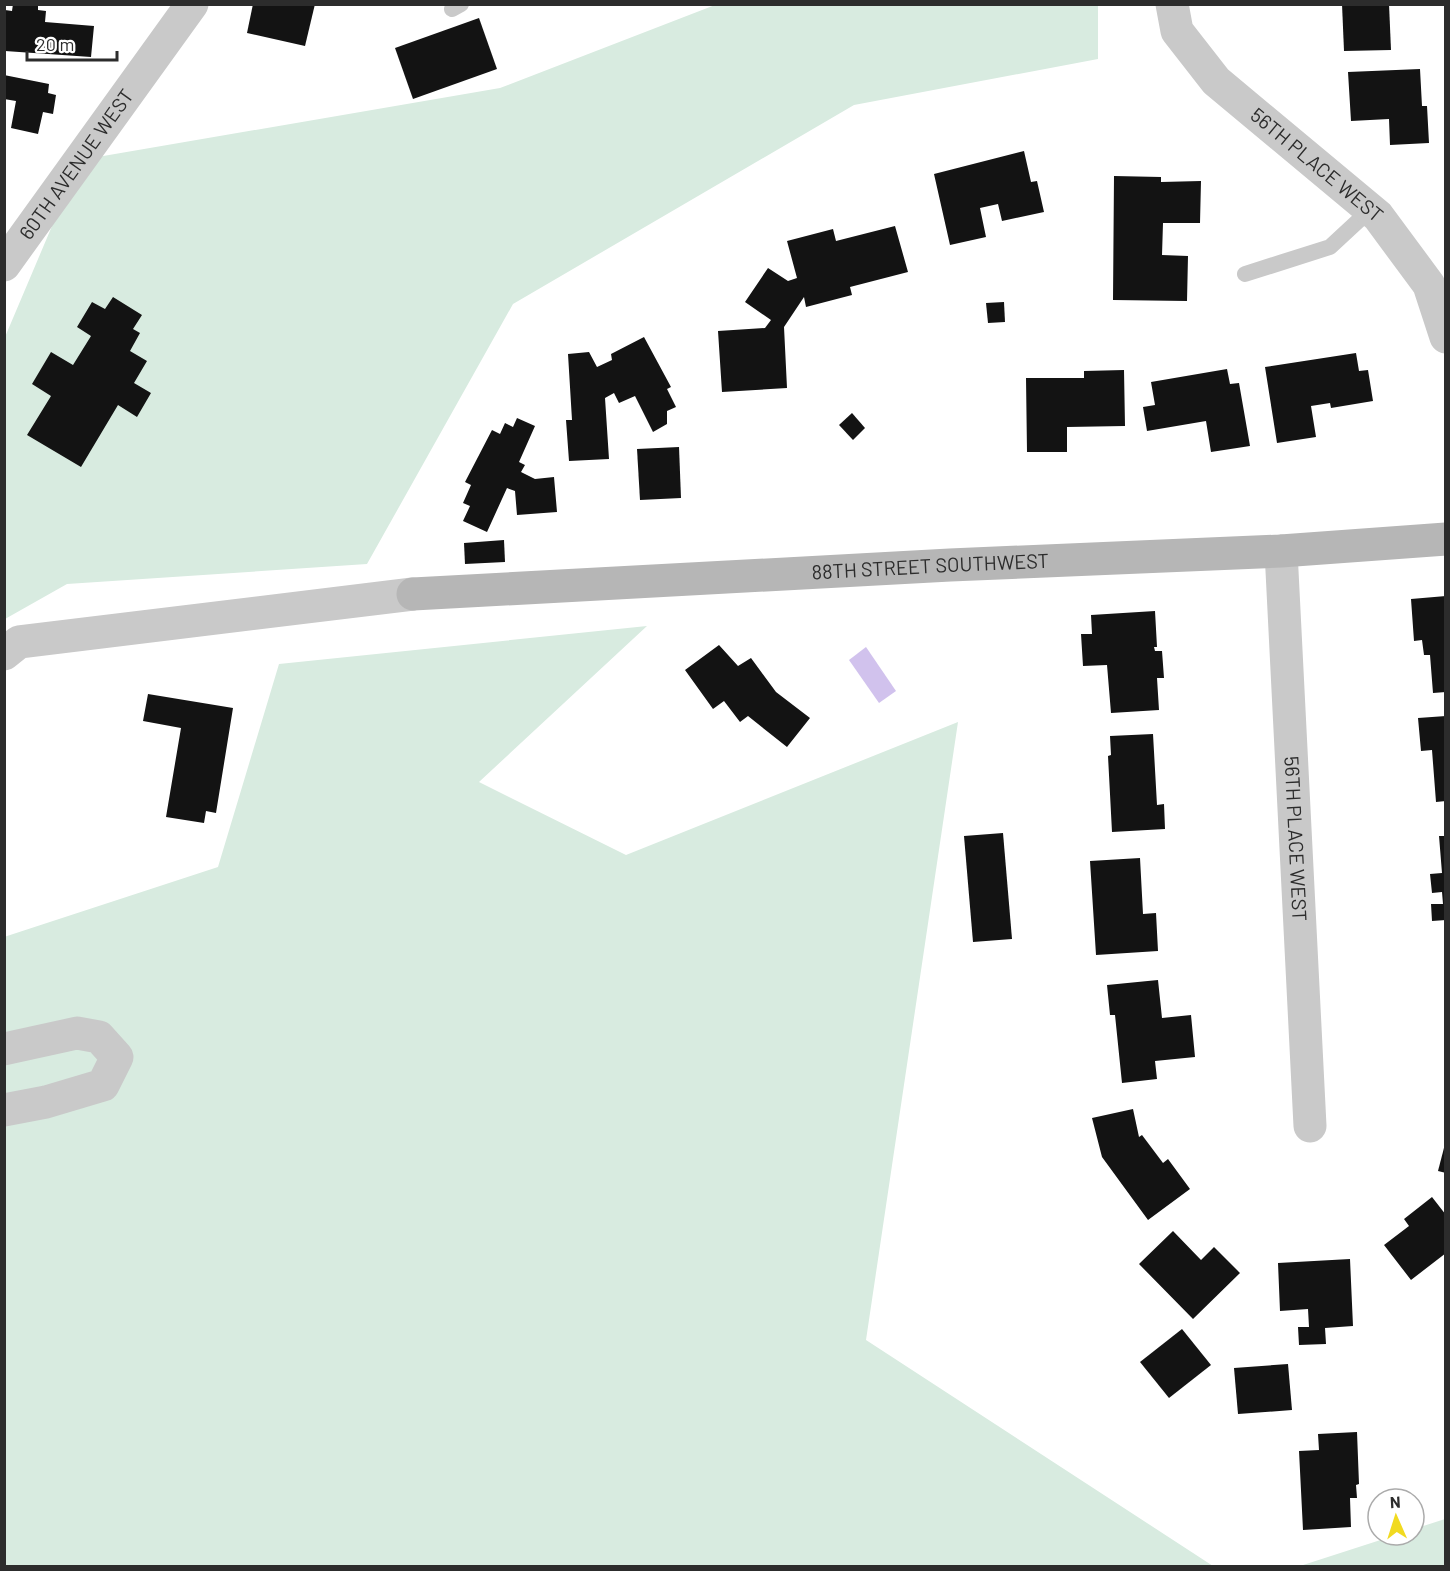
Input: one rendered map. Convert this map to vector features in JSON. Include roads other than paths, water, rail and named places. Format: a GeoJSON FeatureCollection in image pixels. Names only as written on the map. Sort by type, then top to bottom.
{"type":"FeatureCollection","features":[{"type":"Feature","properties":{"kind":"street","name":"60TH AVENUE WEST"},"geometry":{"type":"LineString","coordinates":[[4,265],[192,4]]}},
{"type":"Feature","properties":{"kind":"street","name":"56TH PLACE WEST"},"geometry":{"type":"LineString","coordinates":[[1173,4],[1177,31],[1216,81],[1378,216],[1429,285],[1446,337]]}},
{"type":"Feature","properties":{"kind":"street","name":"88TH STREET SOUTHWEST"},"geometry":{"type":"LineString","coordinates":[[12,648],[413,594],[950,565],[1281,551],[1446,539]]}},
{"type":"Feature","properties":{"kind":"street","name":"56TH PLACE WEST"},"geometry":{"type":"LineString","coordinates":[[1281,551],[1310,1126]]}},
{"type":"Feature","properties":{"kind":"street"},"geometry":{"type":"LineString","coordinates":[[4,1049],[76,1033],[99,1037],[117,1057],[102,1085],[46,1102],[4,1110]]}},
{"type":"Feature","properties":{"kind":"lane"},"geometry":{"type":"LineString","coordinates":[[1245,274],[1330,247],[1371,209]]}}]}
